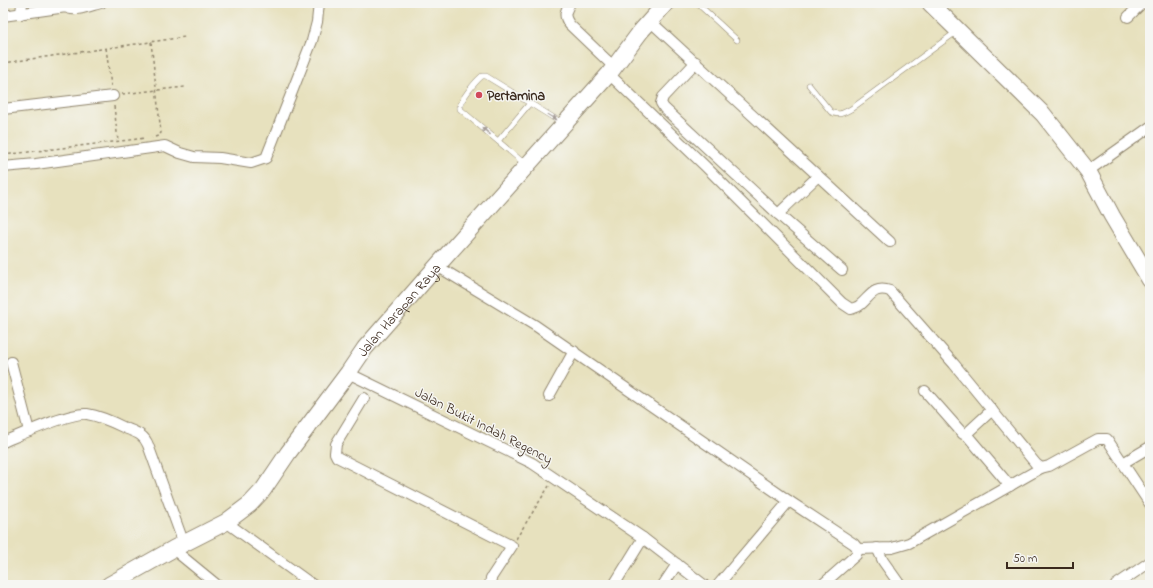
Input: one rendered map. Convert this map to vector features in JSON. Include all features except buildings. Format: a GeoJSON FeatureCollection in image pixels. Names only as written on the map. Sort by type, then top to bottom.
{"type":"FeatureCollection","features":[{"type":"Feature","properties":{"kind":"main road","name":"Jalan Harapan Raya"},"geometry":{"type":"LineString","coordinates":[[115,584],[178,546],[226,522],[244,510],[263,490],[288,453],[365,348],[612,71],[650,21],[666,3]]}},
{"type":"Feature","properties":{"kind":"main road"},"geometry":{"type":"LineString","coordinates":[[930,3],[1043,114],[1088,171],[1112,216],[1150,280]]}},
{"type":"Feature","properties":{"kind":"street"},"geometry":{"type":"LineString","coordinates":[[21,14],[22,3]]}},
{"type":"Feature","properties":{"kind":"street"},"geometry":{"type":"LineString","coordinates":[[3,16],[65,5],[68,9],[75,9],[101,3]]}},
{"type":"Feature","properties":{"kind":"street"},"geometry":{"type":"LineString","coordinates":[[3,167],[36,164],[165,146],[180,153],[194,157],[220,158],[251,163],[266,158],[312,41],[317,22],[319,3]]}},
{"type":"Feature","properties":{"kind":"street"},"geometry":{"type":"LineString","coordinates":[[570,3],[566,12],[566,19],[570,25],[612,71],[842,303],[851,309],[859,306],[870,294],[881,289],[890,291],[954,364],[1036,464],[1042,468]]}},
{"type":"Feature","properties":{"kind":"street"},"geometry":{"type":"LineString","coordinates":[[1128,17],[1142,3]]}},
{"type":"Feature","properties":{"kind":"street"},"geometry":{"type":"LineString","coordinates":[[650,21],[890,242]]}},
{"type":"Feature","properties":{"kind":"street"},"geometry":{"type":"LineString","coordinates":[[696,62],[663,97],[662,103],[664,108],[778,214],[842,270]]}},
{"type":"Feature","properties":{"kind":"street"},"geometry":{"type":"LineString","coordinates":[[3,109],[113,96]]}},
{"type":"Feature","properties":{"kind":"street"},"geometry":{"type":"LineString","coordinates":[[1088,171],[1150,127]]}},
{"type":"Feature","properties":{"kind":"street"},"geometry":{"type":"LineString","coordinates":[[778,214],[818,176]]}},
{"type":"Feature","properties":{"kind":"street"},"geometry":{"type":"LineString","coordinates":[[437,266],[521,316],[574,351],[854,544],[858,549]]}},
{"type":"Feature","properties":{"kind":"street"},"geometry":{"type":"LineString","coordinates":[[550,396],[574,351]]}},
{"type":"Feature","properties":{"kind":"street"},"geometry":{"type":"LineString","coordinates":[[11,362],[29,431]]}},
{"type":"Feature","properties":{"kind":"street","name":"Jalan Bukit Indah Regency"},"geometry":{"type":"LineString","coordinates":[[348,373],[532,463],[643,538],[704,585]]}},
{"type":"Feature","properties":{"kind":"street"},"geometry":{"type":"LineString","coordinates":[[925,391],[958,430],[963,434],[966,434],[1010,486]]}},
{"type":"Feature","properties":{"kind":"street"},"geometry":{"type":"LineString","coordinates":[[364,398],[336,444],[335,453],[337,457],[512,546],[491,578],[490,585]]}},
{"type":"Feature","properties":{"kind":"street"},"geometry":{"type":"LineString","coordinates":[[966,434],[992,410]]}},
{"type":"Feature","properties":{"kind":"street"},"geometry":{"type":"LineString","coordinates":[[3,442],[29,431],[76,415],[87,414],[110,420],[143,436],[148,445],[178,546],[217,585]]}},
{"type":"Feature","properties":{"kind":"street"},"geometry":{"type":"LineString","coordinates":[[858,549],[892,548],[909,543],[1042,468],[1049,466],[1098,439],[1103,438],[1107,439],[1150,504]]}},
{"type":"Feature","properties":{"kind":"street"},"geometry":{"type":"LineString","coordinates":[[1122,463],[1150,447]]}},
{"type":"Feature","properties":{"kind":"street"},"geometry":{"type":"LineString","coordinates":[[718,585],[789,500]]}},
{"type":"Feature","properties":{"kind":"street"},"geometry":{"type":"LineString","coordinates":[[226,522],[313,585]]}},
{"type":"Feature","properties":{"kind":"street"},"geometry":{"type":"LineString","coordinates":[[614,585],[643,538]]}},
{"type":"Feature","properties":{"kind":"street"},"geometry":{"type":"LineString","coordinates":[[877,548],[883,560],[900,585]]}},
{"type":"Feature","properties":{"kind":"street"},"geometry":{"type":"LineString","coordinates":[[822,585],[856,555],[858,549]]}},
{"type":"Feature","properties":{"kind":"street"},"geometry":{"type":"LineString","coordinates":[[1116,585],[1150,562]]}},
{"type":"Feature","properties":{"kind":"street"},"geometry":{"type":"LineString","coordinates":[[662,585],[677,564]]}},
{"type":"Feature","properties":{"kind":"lane"},"geometry":{"type":"LineString","coordinates":[[697,3],[737,40]]}},
{"type":"Feature","properties":{"kind":"lane"},"geometry":{"type":"LineString","coordinates":[[809,85],[831,112],[840,115],[851,109],[957,31]]}},
{"type":"Feature","properties":{"kind":"lane"},"geometry":{"type":"LineString","coordinates":[[527,166],[460,109],[459,107],[478,79],[482,76],[486,76],[564,124]]}},
{"type":"Feature","properties":{"kind":"lane"},"geometry":{"type":"LineString","coordinates":[[498,141],[530,103]]}},
{"type":"Feature","properties":{"kind":"path"},"geometry":{"type":"LineString","coordinates":[[3,63],[185,37]]}},
{"type":"Feature","properties":{"kind":"path"},"geometry":{"type":"LineString","coordinates":[[3,155],[158,136],[161,132],[151,42]]}},
{"type":"Feature","properties":{"kind":"path"},"geometry":{"type":"LineString","coordinates":[[113,96],[185,87]]}},
{"type":"Feature","properties":{"kind":"path"},"geometry":{"type":"LineString","coordinates":[[512,546],[555,478]]}},
{"type":"Feature","properties":{"kind":"place","name":"Pertamina"},"geometry":{"type":"Point","coordinates":[479,95]}}]}
